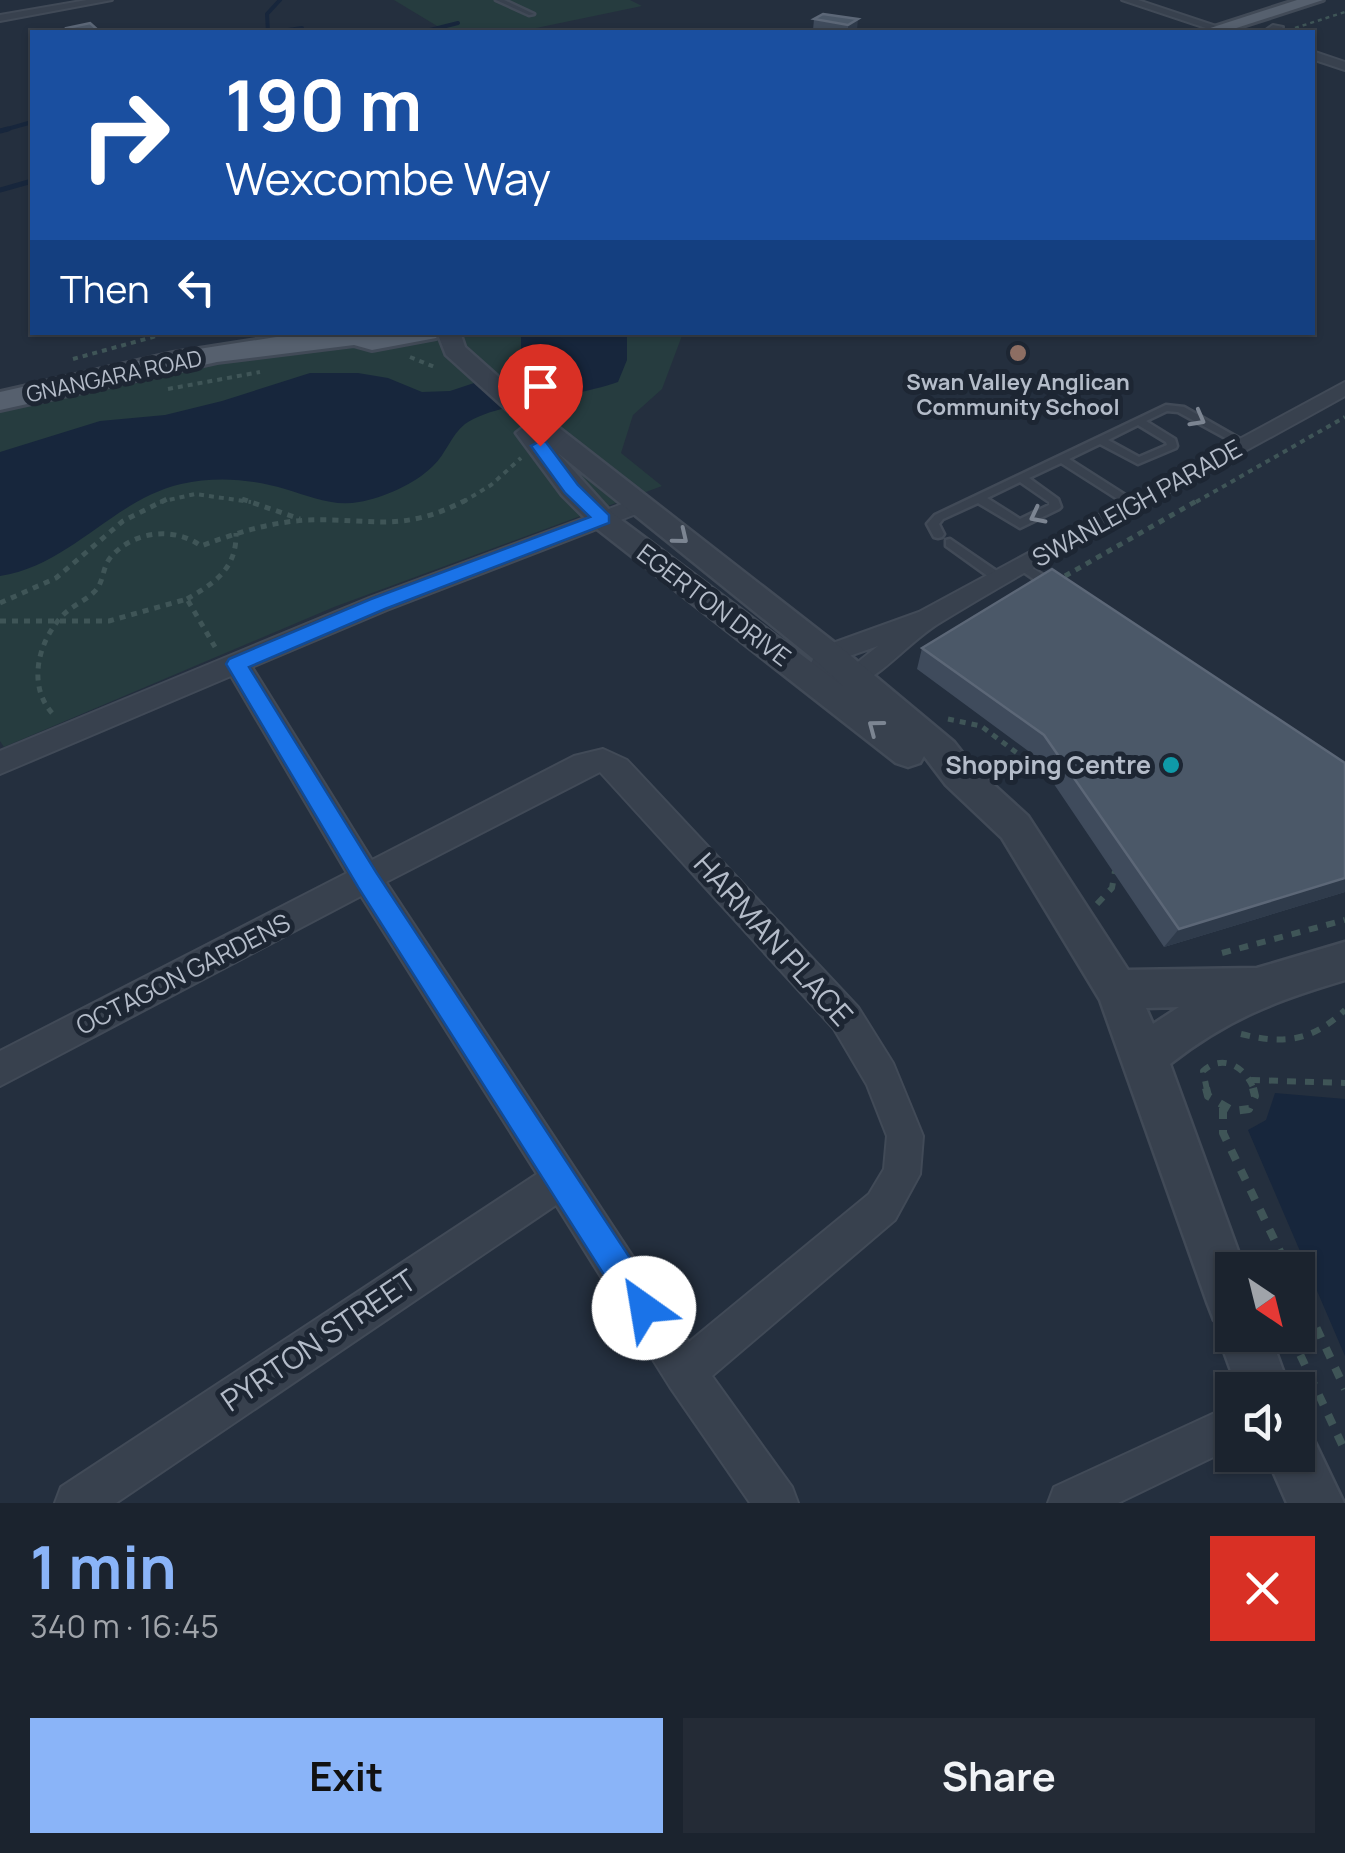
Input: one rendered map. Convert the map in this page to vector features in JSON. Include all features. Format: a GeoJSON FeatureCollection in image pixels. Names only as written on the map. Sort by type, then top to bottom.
{"type":"FeatureCollection","features":[{"type":"Feature","properties":{"kind":"main road"},"geometry":{"type":"LineString","coordinates":[[1218,30],[1329,8]]}},
{"type":"Feature","properties":{"kind":"main road"},"geometry":{"type":"LineString","coordinates":[[1274,30],[1329,8]]}},
{"type":"Feature","properties":{"kind":"main road","name":"GNANGARA ROAD"},"geometry":{"type":"LineString","coordinates":[[0,388],[68,368],[228,335]]}},
{"type":"Feature","properties":{"kind":"main road","name":"GNANGARA ROAD"},"geometry":{"type":"LineString","coordinates":[[0,401],[295,340],[341,335],[410,341]]}},
{"type":"Feature","properties":{"kind":"street"},"geometry":{"type":"LineString","coordinates":[[0,18],[108,0]]}},
{"type":"Feature","properties":{"kind":"street"},"geometry":{"type":"LineString","coordinates":[[1127,0],[1210,30]]}},
{"type":"Feature","properties":{"kind":"street"},"geometry":{"type":"LineString","coordinates":[[1315,60],[1345,69]]}},
{"type":"Feature","properties":{"kind":"street","name":"EGERTON DRIVE"},"geometry":{"type":"LineString","coordinates":[[449,335],[454,350],[474,373],[517,413],[641,504],[920,762],[958,775]]}},
{"type":"Feature","properties":{"kind":"street","name":"EGERTON DRIVE"},"geometry":{"type":"LineString","coordinates":[[410,341],[444,352],[474,373]]}},
{"type":"Feature","properties":{"kind":"street","name":"SWANLEIGH PARADE"},"geometry":{"type":"LineString","coordinates":[[821,668],[928,618],[1345,388]]}},
{"type":"Feature","properties":{"kind":"street","name":"EGERTON DRIVE"},"geometry":{"type":"LineString","coordinates":[[517,413],[572,489],[602,519],[821,668],[855,678],[942,752],[958,775],[1015,827],[1117,988],[1215,1254]]}},
{"type":"Feature","properties":{"kind":"street"},"geometry":{"type":"LineString","coordinates":[[0,762],[226,656],[378,604],[641,504]]}},
{"type":"Feature","properties":{"kind":"street","name":"SWANLEIGH PARADE"},"geometry":{"type":"LineString","coordinates":[[855,678],[928,618]]}},
{"type":"Feature","properties":{"kind":"street"},"geometry":{"type":"LineString","coordinates":[[226,656],[684,1372],[776,1503]]}},
{"type":"Feature","properties":{"kind":"street","name":"HARMAN PLACE"},"geometry":{"type":"LineString","coordinates":[[367,879],[584,764],[603,760],[617,768],[846,1018],[881,1075],[905,1136],[902,1174],[882,1207],[684,1372]]}},
{"type":"Feature","properties":{"kind":"street","name":"OCTAGON GARDENS"},"geometry":{"type":"LineString","coordinates":[[0,1069],[367,879]]}},
{"type":"Feature","properties":{"kind":"street"},"geometry":{"type":"LineString","coordinates":[[1145,1056],[1185,1026],[1260,986],[1345,961]]}},
{"type":"Feature","properties":{"kind":"street"},"geometry":{"type":"LineString","coordinates":[[1117,988],[1260,986]]}},
{"type":"Feature","properties":{"kind":"street","name":"PYRTON STREET"},"geometry":{"type":"LineString","coordinates":[[76,1503],[562,1178]]}},
{"type":"Feature","properties":{"kind":"street"},"geometry":{"type":"LineString","coordinates":[[1070,1503],[1215,1434]]}},
{"type":"Feature","properties":{"kind":"street"},"geometry":{"type":"LineString","coordinates":[[1300,1472],[1316,1503]]}},
{"type":"Feature","properties":{"kind":"lane"},"geometry":{"type":"LineString","coordinates":[[499,0],[531,14]]}},
{"type":"Feature","properties":{"kind":"lane"},"geometry":{"type":"LineString","coordinates":[[938,534],[934,524],[939,517],[1138,421],[1176,407],[1244,444]]}},
{"type":"Feature","properties":{"kind":"lane"},"geometry":{"type":"LineString","coordinates":[[1100,439],[1138,460],[1172,446],[1171,441],[1138,421]]}},
{"type":"Feature","properties":{"kind":"lane"},"geometry":{"type":"LineString","coordinates":[[1061,458],[1134,504]]}},
{"type":"Feature","properties":{"kind":"lane"},"geometry":{"type":"LineString","coordinates":[[978,498],[1020,524],[1055,507],[1054,500],[1020,478]]}},
{"type":"Feature","properties":{"kind":"lane"},"geometry":{"type":"LineString","coordinates":[[950,544],[1000,578]]}},
{"type":"Feature","properties":{"kind":"lane"},"geometry":{"type":"LineString","coordinates":[[1023,566],[1065,595]]}},
{"type":"Feature","properties":{"kind":"path"},"geometry":{"type":"LineString","coordinates":[[1274,30],[1329,8]]}},
{"type":"Feature","properties":{"kind":"path"},"geometry":{"type":"LineString","coordinates":[[410,341],[419,362],[442,369]]}},
{"type":"Feature","properties":{"kind":"path"},"geometry":{"type":"LineString","coordinates":[[1050,584],[1345,417]]}},
{"type":"Feature","properties":{"kind":"path"},"geometry":{"type":"LineString","coordinates":[[68,706],[49,714],[36,684],[39,657],[56,624],[99,587],[108,561],[135,540],[175,533],[191,536],[201,546],[236,533],[302,520],[378,524],[413,520],[476,497],[502,479],[530,449]]}},
{"type":"Feature","properties":{"kind":"path"},"geometry":{"type":"LineString","coordinates":[[0,603],[61,574],[116,526],[162,500],[191,493],[222,492],[254,500],[302,520]]}},
{"type":"Feature","properties":{"kind":"path"},"geometry":{"type":"LineString","coordinates":[[0,621],[109,621],[188,599],[226,572],[238,550],[236,533]]}},
{"type":"Feature","properties":{"kind":"path"},"geometry":{"type":"LineString","coordinates":[[188,599],[226,656]]}},
{"type":"Feature","properties":{"kind":"path"},"geometry":{"type":"LineString","coordinates":[[935,715],[981,726],[1048,775],[1059,788]]}},
{"type":"Feature","properties":{"kind":"path"},"geometry":{"type":"LineString","coordinates":[[1071,915],[1095,906],[1112,888],[1116,868],[1110,859]]}},
{"type":"Feature","properties":{"kind":"path"},"geometry":{"type":"LineString","coordinates":[[1218,954],[1345,920]]}},
{"type":"Feature","properties":{"kind":"path"},"geometry":{"type":"LineString","coordinates":[[1234,1032],[1273,1041],[1306,1040],[1322,1033],[1345,1010]]}},
{"type":"Feature","properties":{"kind":"path"},"geometry":{"type":"LineString","coordinates":[[1229,1063],[1251,1080],[1256,1096],[1249,1109],[1232,1112],[1223,1108],[1203,1087],[1202,1072],[1207,1066],[1229,1063]]}},
{"type":"Feature","properties":{"kind":"path"},"geometry":{"type":"LineString","coordinates":[[1251,1080],[1345,1083]]}},
{"type":"Feature","properties":{"kind":"path"},"geometry":{"type":"LineString","coordinates":[[1223,1108],[1223,1133],[1280,1252]]}},
{"type":"Feature","properties":{"kind":"path"},"geometry":{"type":"LineString","coordinates":[[1315,1325],[1345,1389]]}},
{"type":"Feature","properties":{"kind":"path"},"geometry":{"type":"LineString","coordinates":[[1299,1352],[1345,1452]]}},
{"type":"Feature","properties":{"kind":"green space"},"geometry":{"type":"Polygon","coordinates":[[[394,0],[630,0],[642,6],[527,30],[444,30],[394,0]]]}},
{"type":"Feature","properties":{"kind":"green space"},"geometry":{"type":"Polygon","coordinates":[[[284,335],[682,335],[662,389],[633,415],[621,453],[662,486],[334,607],[4,747],[0,741],[0,398],[284,335]]]}},
{"type":"Feature","properties":{"kind":"water"},"geometry":{"type":"Polygon","coordinates":[[[521,335],[627,335],[627,360],[618,382],[478,417],[460,428],[426,473],[378,497],[340,503],[246,481],[220,479],[181,484],[134,504],[49,559],[0,576],[0,452],[100,421],[165,415],[222,401],[310,373],[358,373],[388,378],[422,392],[450,391],[507,372],[521,358],[521,335]]]}},
{"type":"Feature","properties":{"kind":"water"},"geometry":{"type":"Polygon","coordinates":[[[1275,1093],[1345,1099],[1345,1356],[1315,1286],[1315,1252],[1300,1252],[1248,1130],[1266,1120],[1275,1093]]]}},
{"type":"Feature","properties":{"kind":"building"},"geometry":{"type":"Polygon","coordinates":[[[823,14],[858,19],[848,25],[814,19],[823,14]]]}},
{"type":"Feature","properties":{"kind":"building"},"geometry":{"type":"Polygon","coordinates":[[[90,23],[98,30],[70,30],[67,28],[90,23]]]}},
{"type":"Feature","properties":{"kind":"building","name":"Shopping Centre"},"geometry":{"type":"Polygon","coordinates":[[[1052,569],[1345,763],[1345,878],[1179,929],[1044,735],[922,648],[1052,569]]]}},
{"type":"Feature","properties":{"kind":"waterway"},"geometry":{"type":"LineString","coordinates":[[268,30],[267,14],[280,0]]}},
{"type":"Feature","properties":{"kind":"waterway"},"geometry":{"type":"LineString","coordinates":[[430,30],[458,23]]}},
{"type":"Feature","properties":{"kind":"waterway"},"geometry":{"type":"LineString","coordinates":[[288,30],[302,28]]}},
{"type":"Feature","properties":{"kind":"waterway"},"geometry":{"type":"LineString","coordinates":[[8,129],[0,131],[30,123]]}},
{"type":"Feature","properties":{"kind":"waterway"},"geometry":{"type":"LineString","coordinates":[[0,190],[30,182]]}},
{"type":"Feature","properties":{"kind":"place","name":"Swan Valley Anglican Community School"},"geometry":{"type":"Point","coordinates":[1018,353]}},
{"type":"Feature","properties":{"kind":"place","name":"Shopping Centre"},"geometry":{"type":"Point","coordinates":[1171,765]}},
{"type":"Feature","properties":{"kind":"route"},"geometry":{"type":"LineString","coordinates":[[540,446],[572,489],[602,519],[378,604],[236,664],[367,879],[644,1308]]}}]}
